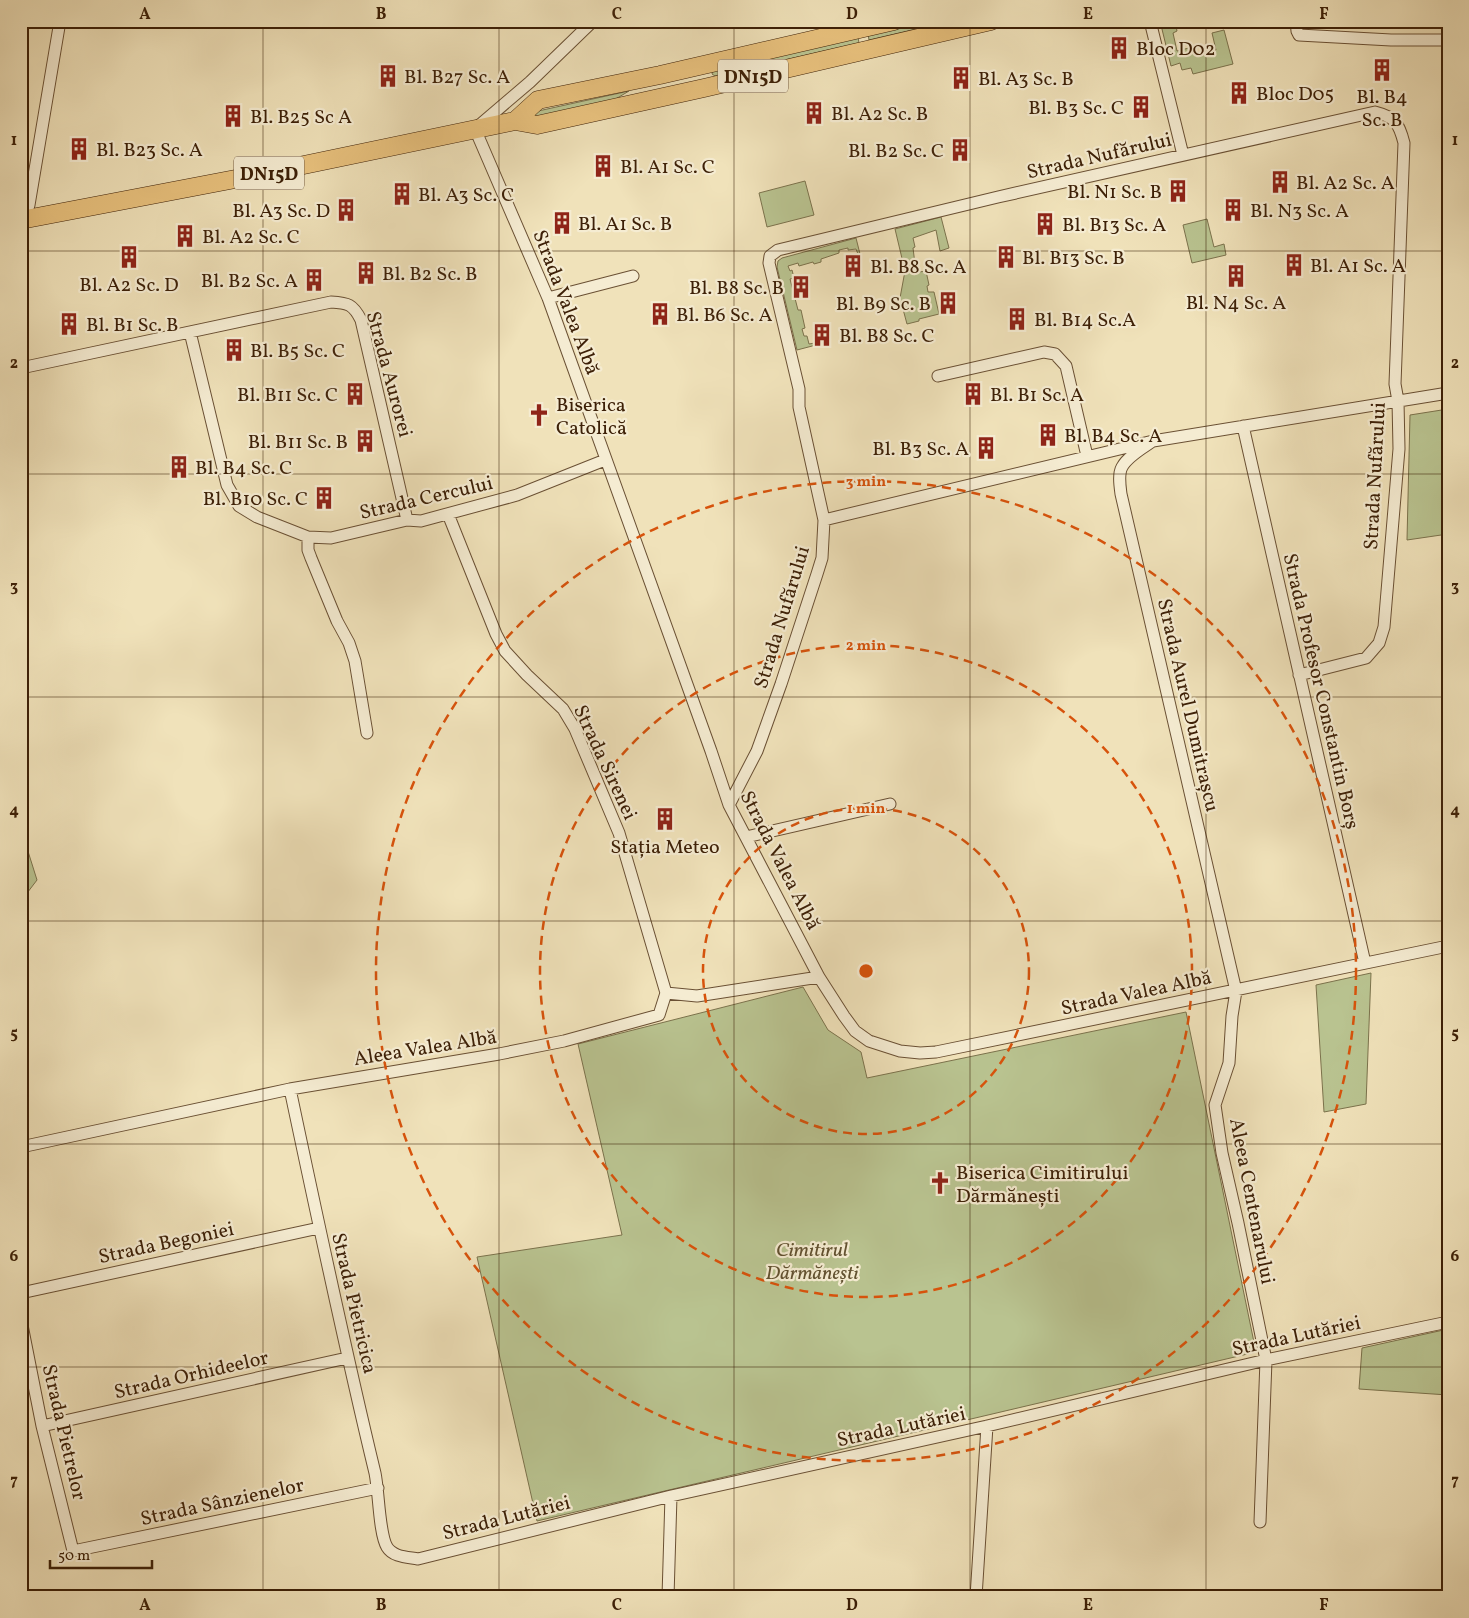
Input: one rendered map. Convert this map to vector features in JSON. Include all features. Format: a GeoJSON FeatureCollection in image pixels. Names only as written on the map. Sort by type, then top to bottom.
{"type":"FeatureCollection","features":[{"type":"Feature","properties":{"kind":"main road","name":"DN15D"},"geometry":{"type":"LineString","coordinates":[[538,100],[670,73],[894,21]]}},
{"type":"Feature","properties":{"kind":"main road","name":"DN15D"},"geometry":{"type":"LineString","coordinates":[[23,220],[252,176],[516,121],[537,125],[991,21]]}},
{"type":"Feature","properties":{"kind":"main road"},"geometry":{"type":"LineString","coordinates":[[516,121],[538,100]]}},
{"type":"Feature","properties":{"kind":"street"},"geometry":{"type":"LineString","coordinates":[[23,220],[29,205],[60,21]]}},
{"type":"Feature","properties":{"kind":"street"},"geometry":{"type":"LineString","coordinates":[[475,129],[530,82],[593,21]]}},
{"type":"Feature","properties":{"kind":"street"},"geometry":{"type":"LineString","coordinates":[[1150,21],[1183,155]]}},
{"type":"Feature","properties":{"kind":"street"},"geometry":{"type":"LineString","coordinates":[[1296,21],[1299,35],[1391,40],[1448,40]]}},
{"type":"Feature","properties":{"kind":"street"},"geometry":{"type":"LineString","coordinates":[[530,82],[538,100]]}},
{"type":"Feature","properties":{"kind":"street","name":"Strada Nufărului"},"geometry":{"type":"LineString","coordinates":[[729,805],[757,752],[782,684],[822,558],[824,520],[799,407],[799,389],[770,256],[778,250],[948,209],[1375,112],[1390,116],[1396,122],[1404,143],[1395,384],[1398,400],[1399,449],[1384,627],[1379,643],[1366,658],[1299,675]]}},
{"type":"Feature","properties":{"kind":"street","name":"Strada Valea Albă"},"geometry":{"type":"LineString","coordinates":[[475,129],[548,298],[729,805],[819,977],[855,1031],[869,1041],[920,1054],[1236,991],[1448,946]]}},
{"type":"Feature","properties":{"kind":"street"},"geometry":{"type":"LineString","coordinates":[[548,298],[633,276]]}},
{"type":"Feature","properties":{"kind":"street","name":"Strada Aurorei"},"geometry":{"type":"LineString","coordinates":[[21,368],[332,302],[346,303],[356,309],[361,320],[407,520]]}},
{"type":"Feature","properties":{"kind":"street","name":"Strada Cercului"},"geometry":{"type":"LineString","coordinates":[[190,332],[227,485],[232,496],[239,506],[257,517],[308,537],[331,538],[407,520],[421,521],[448,514],[517,495],[605,460]]}},
{"type":"Feature","properties":{"kind":"street"},"geometry":{"type":"LineString","coordinates":[[938,376],[1044,352],[1055,354],[1066,366],[1087,456]]}},
{"type":"Feature","properties":{"kind":"street"},"geometry":{"type":"LineString","coordinates":[[824,520],[1087,456],[1153,442],[1448,393]]}},
{"type":"Feature","properties":{"kind":"street","name":"Strada Profesor Constantin Borș"},"geometry":{"type":"LineString","coordinates":[[1243,426],[1364,963]]}},
{"type":"Feature","properties":{"kind":"street","name":"Strada Aurel Dumitrașcu"},"geometry":{"type":"LineString","coordinates":[[1153,442],[1131,457],[1122,467],[1120,480],[1121,494],[1236,991]]}},
{"type":"Feature","properties":{"kind":"street","name":"Strada Sirenei"},"geometry":{"type":"LineString","coordinates":[[448,514],[496,634],[505,651],[563,709],[575,729],[618,833],[666,993]]}},
{"type":"Feature","properties":{"kind":"street"},"geometry":{"type":"LineString","coordinates":[[308,537],[308,550],[311,558],[337,621],[349,643],[355,661],[367,733]]}},
{"type":"Feature","properties":{"kind":"street"},"geometry":{"type":"LineString","coordinates":[[746,837],[890,804]]}},
{"type":"Feature","properties":{"kind":"street"},"geometry":{"type":"LineString","coordinates":[[666,993],[697,996],[819,977]]}},
{"type":"Feature","properties":{"kind":"street","name":"Aleea Centenarului"},"geometry":{"type":"LineString","coordinates":[[1236,991],[1232,1016],[1229,1063],[1215,1105],[1217,1125],[1266,1360],[1260,1522]]}},
{"type":"Feature","properties":{"kind":"street","name":"Aleea Valea Albă"},"geometry":{"type":"LineString","coordinates":[[21,1147],[290,1089],[564,1042],[659,1015],[666,993]]}},
{"type":"Feature","properties":{"kind":"street","name":"Strada Pietricica"},"geometry":{"type":"LineString","coordinates":[[290,1089],[347,1358],[378,1488],[382,1526]]}},
{"type":"Feature","properties":{"kind":"street","name":"Strada Begoniei"},"geometry":{"type":"LineString","coordinates":[[21,1293],[319,1228]]}},
{"type":"Feature","properties":{"kind":"street","name":"Strada Pietrelor"},"geometry":{"type":"LineString","coordinates":[[21,1320],[42,1426],[73,1551]]}},
{"type":"Feature","properties":{"kind":"street","name":"Strada Lutăriei"},"geometry":{"type":"LineString","coordinates":[[382,1526],[383,1538],[388,1549],[396,1554],[418,1559],[671,1496],[986,1426],[1266,1360],[1448,1322]]}},
{"type":"Feature","properties":{"kind":"street","name":"Strada Orhideelor"},"geometry":{"type":"LineString","coordinates":[[42,1426],[347,1358]]}},
{"type":"Feature","properties":{"kind":"street"},"geometry":{"type":"LineString","coordinates":[[976,1597],[986,1426]]}},
{"type":"Feature","properties":{"kind":"street","name":"Strada Sânzienelor"},"geometry":{"type":"LineString","coordinates":[[73,1551],[378,1488]]}},
{"type":"Feature","properties":{"kind":"street"},"geometry":{"type":"LineString","coordinates":[[668,1597],[671,1496]]}},
{"type":"Feature","properties":{"kind":"green space"},"geometry":{"type":"Polygon","coordinates":[[[923,21],[950,21],[869,40],[868,34],[923,21]]]}},
{"type":"Feature","properties":{"kind":"green space"},"geometry":{"type":"Polygon","coordinates":[[[1160,21],[1175,21],[1177,31],[1173,33],[1177,51],[1193,47],[1195,56],[1216,50],[1212,33],[1224,30],[1233,64],[1193,74],[1191,68],[1182,70],[1180,63],[1171,66],[1160,21]]]}},
{"type":"Feature","properties":{"kind":"green space"},"geometry":{"type":"Polygon","coordinates":[[[858,37],[859,43],[715,76],[712,74],[713,70],[858,37]]]}},
{"type":"Feature","properties":{"kind":"green space"},"geometry":{"type":"Polygon","coordinates":[[[629,91],[614,100],[531,119],[529,113],[629,91]]]}},
{"type":"Feature","properties":{"kind":"green space"},"geometry":{"type":"Polygon","coordinates":[[[805,181],[814,215],[767,227],[759,193],[805,181]]]}},
{"type":"Feature","properties":{"kind":"green space"},"geometry":{"type":"Polygon","coordinates":[[[941,217],[949,248],[940,251],[936,230],[913,238],[915,264],[918,264],[919,272],[926,271],[929,285],[927,286],[928,292],[934,292],[939,314],[907,324],[900,298],[905,271],[895,229],[941,217]]]}},
{"type":"Feature","properties":{"kind":"green space"},"geometry":{"type":"Polygon","coordinates":[[[1207,219],[1214,247],[1224,244],[1226,255],[1192,263],[1183,225],[1207,219]]]}},
{"type":"Feature","properties":{"kind":"green space"},"geometry":{"type":"Polygon","coordinates":[[[856,238],[860,254],[858,254],[856,249],[848,250],[848,248],[839,250],[839,253],[821,259],[821,262],[799,266],[798,263],[788,266],[790,271],[792,270],[794,278],[790,279],[798,310],[801,310],[805,328],[802,329],[804,336],[807,336],[809,344],[815,343],[816,345],[797,350],[777,267],[778,261],[782,258],[856,238]]]}},
{"type":"Feature","properties":{"kind":"green space"},"geometry":{"type":"Polygon","coordinates":[[[1448,409],[1448,534],[1407,540],[1410,415],[1448,409]]]}},
{"type":"Feature","properties":{"kind":"green space"},"geometry":{"type":"Polygon","coordinates":[[[21,829],[37,880],[21,901],[21,829]]]}},
{"type":"Feature","properties":{"kind":"green space"},"geometry":{"type":"Polygon","coordinates":[[[1371,973],[1366,1104],[1324,1112],[1316,985],[1371,973]]]}},
{"type":"Feature","properties":{"kind":"green space","name":"Cimitirul Dărmănești"},"geometry":{"type":"Polygon","coordinates":[[[803,987],[828,1030],[861,1052],[867,1078],[1186,1012],[1256,1352],[537,1521],[477,1257],[622,1235],[578,1044],[803,987]]]}},
{"type":"Feature","properties":{"kind":"green space"},"geometry":{"type":"Polygon","coordinates":[[[1448,1329],[1448,1395],[1359,1389],[1362,1348],[1448,1329]]]}},
{"type":"Feature","properties":{"kind":"place","name":"Bloc D02"},"geometry":{"type":"Point","coordinates":[1119,48]}},
{"type":"Feature","properties":{"kind":"place","name":"Bl. B4 Sc. B"},"geometry":{"type":"Point","coordinates":[1382,70]}},
{"type":"Feature","properties":{"kind":"place","name":"Bl. B27 Sc. A"},"geometry":{"type":"Point","coordinates":[388,76]}},
{"type":"Feature","properties":{"kind":"place","name":"Bl. A3 Sc. B"},"geometry":{"type":"Point","coordinates":[961,78]}},
{"type":"Feature","properties":{"kind":"place","name":"Bloc D05"},"geometry":{"type":"Point","coordinates":[1239,93]}},
{"type":"Feature","properties":{"kind":"place","name":"Bl. B3 Sc. C"},"geometry":{"type":"Point","coordinates":[1141,107]}},
{"type":"Feature","properties":{"kind":"place","name":"Bl. A2 Sc. B"},"geometry":{"type":"Point","coordinates":[814,113]}},
{"type":"Feature","properties":{"kind":"place","name":"Bl. B25 Sc A"},"geometry":{"type":"Point","coordinates":[233,116]}},
{"type":"Feature","properties":{"kind":"place","name":"Bl. B23 Sc. A"},"geometry":{"type":"Point","coordinates":[79,149]}},
{"type":"Feature","properties":{"kind":"place","name":"Bl. B2 Sc. C"},"geometry":{"type":"Point","coordinates":[960,150]}},
{"type":"Feature","properties":{"kind":"place","name":"Bl. A1 Sc. C"},"geometry":{"type":"Point","coordinates":[603,166]}},
{"type":"Feature","properties":{"kind":"place","name":"Bl. A2 Sc. A"},"geometry":{"type":"Point","coordinates":[1280,182]}},
{"type":"Feature","properties":{"kind":"place","name":"Bl. N1 Sc. B"},"geometry":{"type":"Point","coordinates":[1178,191]}},
{"type":"Feature","properties":{"kind":"place","name":"Bl. A3 Sc. C"},"geometry":{"type":"Point","coordinates":[402,194]}},
{"type":"Feature","properties":{"kind":"place","name":"Bl. A3 Sc. D"},"geometry":{"type":"Point","coordinates":[346,210]}},
{"type":"Feature","properties":{"kind":"place","name":"Bl. N3 Sc. A"},"geometry":{"type":"Point","coordinates":[1233,210]}},
{"type":"Feature","properties":{"kind":"place","name":"Bl. A1 Sc. B"},"geometry":{"type":"Point","coordinates":[562,223]}},
{"type":"Feature","properties":{"kind":"place","name":"Bl. B13 Sc. A"},"geometry":{"type":"Point","coordinates":[1045,224]}},
{"type":"Feature","properties":{"kind":"place","name":"Bl. A2 Sc. C"},"geometry":{"type":"Point","coordinates":[185,236]}},
{"type":"Feature","properties":{"kind":"place","name":"Bl. A2 Sc. D"},"geometry":{"type":"Point","coordinates":[129,257]}},
{"type":"Feature","properties":{"kind":"place","name":"Bl. B13 Sc. B"},"geometry":{"type":"Point","coordinates":[1006,257]}},
{"type":"Feature","properties":{"kind":"place","name":"Bl. A1 Sc. A"},"geometry":{"type":"Point","coordinates":[1294,265]}},
{"type":"Feature","properties":{"kind":"place","name":"Bl. B8 Sc. A"},"geometry":{"type":"Point","coordinates":[853,266]}},
{"type":"Feature","properties":{"kind":"place","name":"Bl. B2 Sc. B"},"geometry":{"type":"Point","coordinates":[366,273]}},
{"type":"Feature","properties":{"kind":"place","name":"Bl. N4 Sc. A"},"geometry":{"type":"Point","coordinates":[1236,276]}},
{"type":"Feature","properties":{"kind":"place","name":"Bl. B2 Sc. A"},"geometry":{"type":"Point","coordinates":[314,280]}},
{"type":"Feature","properties":{"kind":"place","name":"Bl. B8 Sc. B"},"geometry":{"type":"Point","coordinates":[801,287]}},
{"type":"Feature","properties":{"kind":"place","name":"Bl. B9 Sc. B"},"geometry":{"type":"Point","coordinates":[948,303]}},
{"type":"Feature","properties":{"kind":"place","name":"Bl. B6 Sc. A"},"geometry":{"type":"Point","coordinates":[660,314]}},
{"type":"Feature","properties":{"kind":"place","name":"Bl. B14 Sc.A"},"geometry":{"type":"Point","coordinates":[1017,319]}},
{"type":"Feature","properties":{"kind":"place","name":"Bl. B1 Sc. B"},"geometry":{"type":"Point","coordinates":[69,324]}},
{"type":"Feature","properties":{"kind":"place","name":"Bl. B8 Sc. C"},"geometry":{"type":"Point","coordinates":[822,335]}},
{"type":"Feature","properties":{"kind":"place","name":"Bl. B5 Sc. C"},"geometry":{"type":"Point","coordinates":[234,350]}},
{"type":"Feature","properties":{"kind":"place","name":"Bl. B11 Sc. C"},"geometry":{"type":"Point","coordinates":[355,394]}},
{"type":"Feature","properties":{"kind":"place","name":"Bl. B1 Sc. A"},"geometry":{"type":"Point","coordinates":[973,394]}},
{"type":"Feature","properties":{"kind":"place","name":"Biserica Catolică"},"geometry":{"type":"Point","coordinates":[539,415]}},
{"type":"Feature","properties":{"kind":"place","name":"Bl. B4 Sc. A"},"geometry":{"type":"Point","coordinates":[1048,435]}},
{"type":"Feature","properties":{"kind":"place","name":"Bl. B11 Sc. B"},"geometry":{"type":"Point","coordinates":[365,441]}},
{"type":"Feature","properties":{"kind":"place","name":"Bl. B3 Sc. A"},"geometry":{"type":"Point","coordinates":[986,448]}},
{"type":"Feature","properties":{"kind":"place","name":"Bl. B4 Sc. C"},"geometry":{"type":"Point","coordinates":[179,467]}},
{"type":"Feature","properties":{"kind":"place","name":"Bl. B10 Sc. C"},"geometry":{"type":"Point","coordinates":[324,498]}},
{"type":"Feature","properties":{"kind":"place","name":"Stația Meteo"},"geometry":{"type":"Point","coordinates":[665,819]}},
{"type":"Feature","properties":{"kind":"place","name":"Biserica Cimitirului Dărmănești"},"geometry":{"type":"Point","coordinates":[940,1183]}}]}
